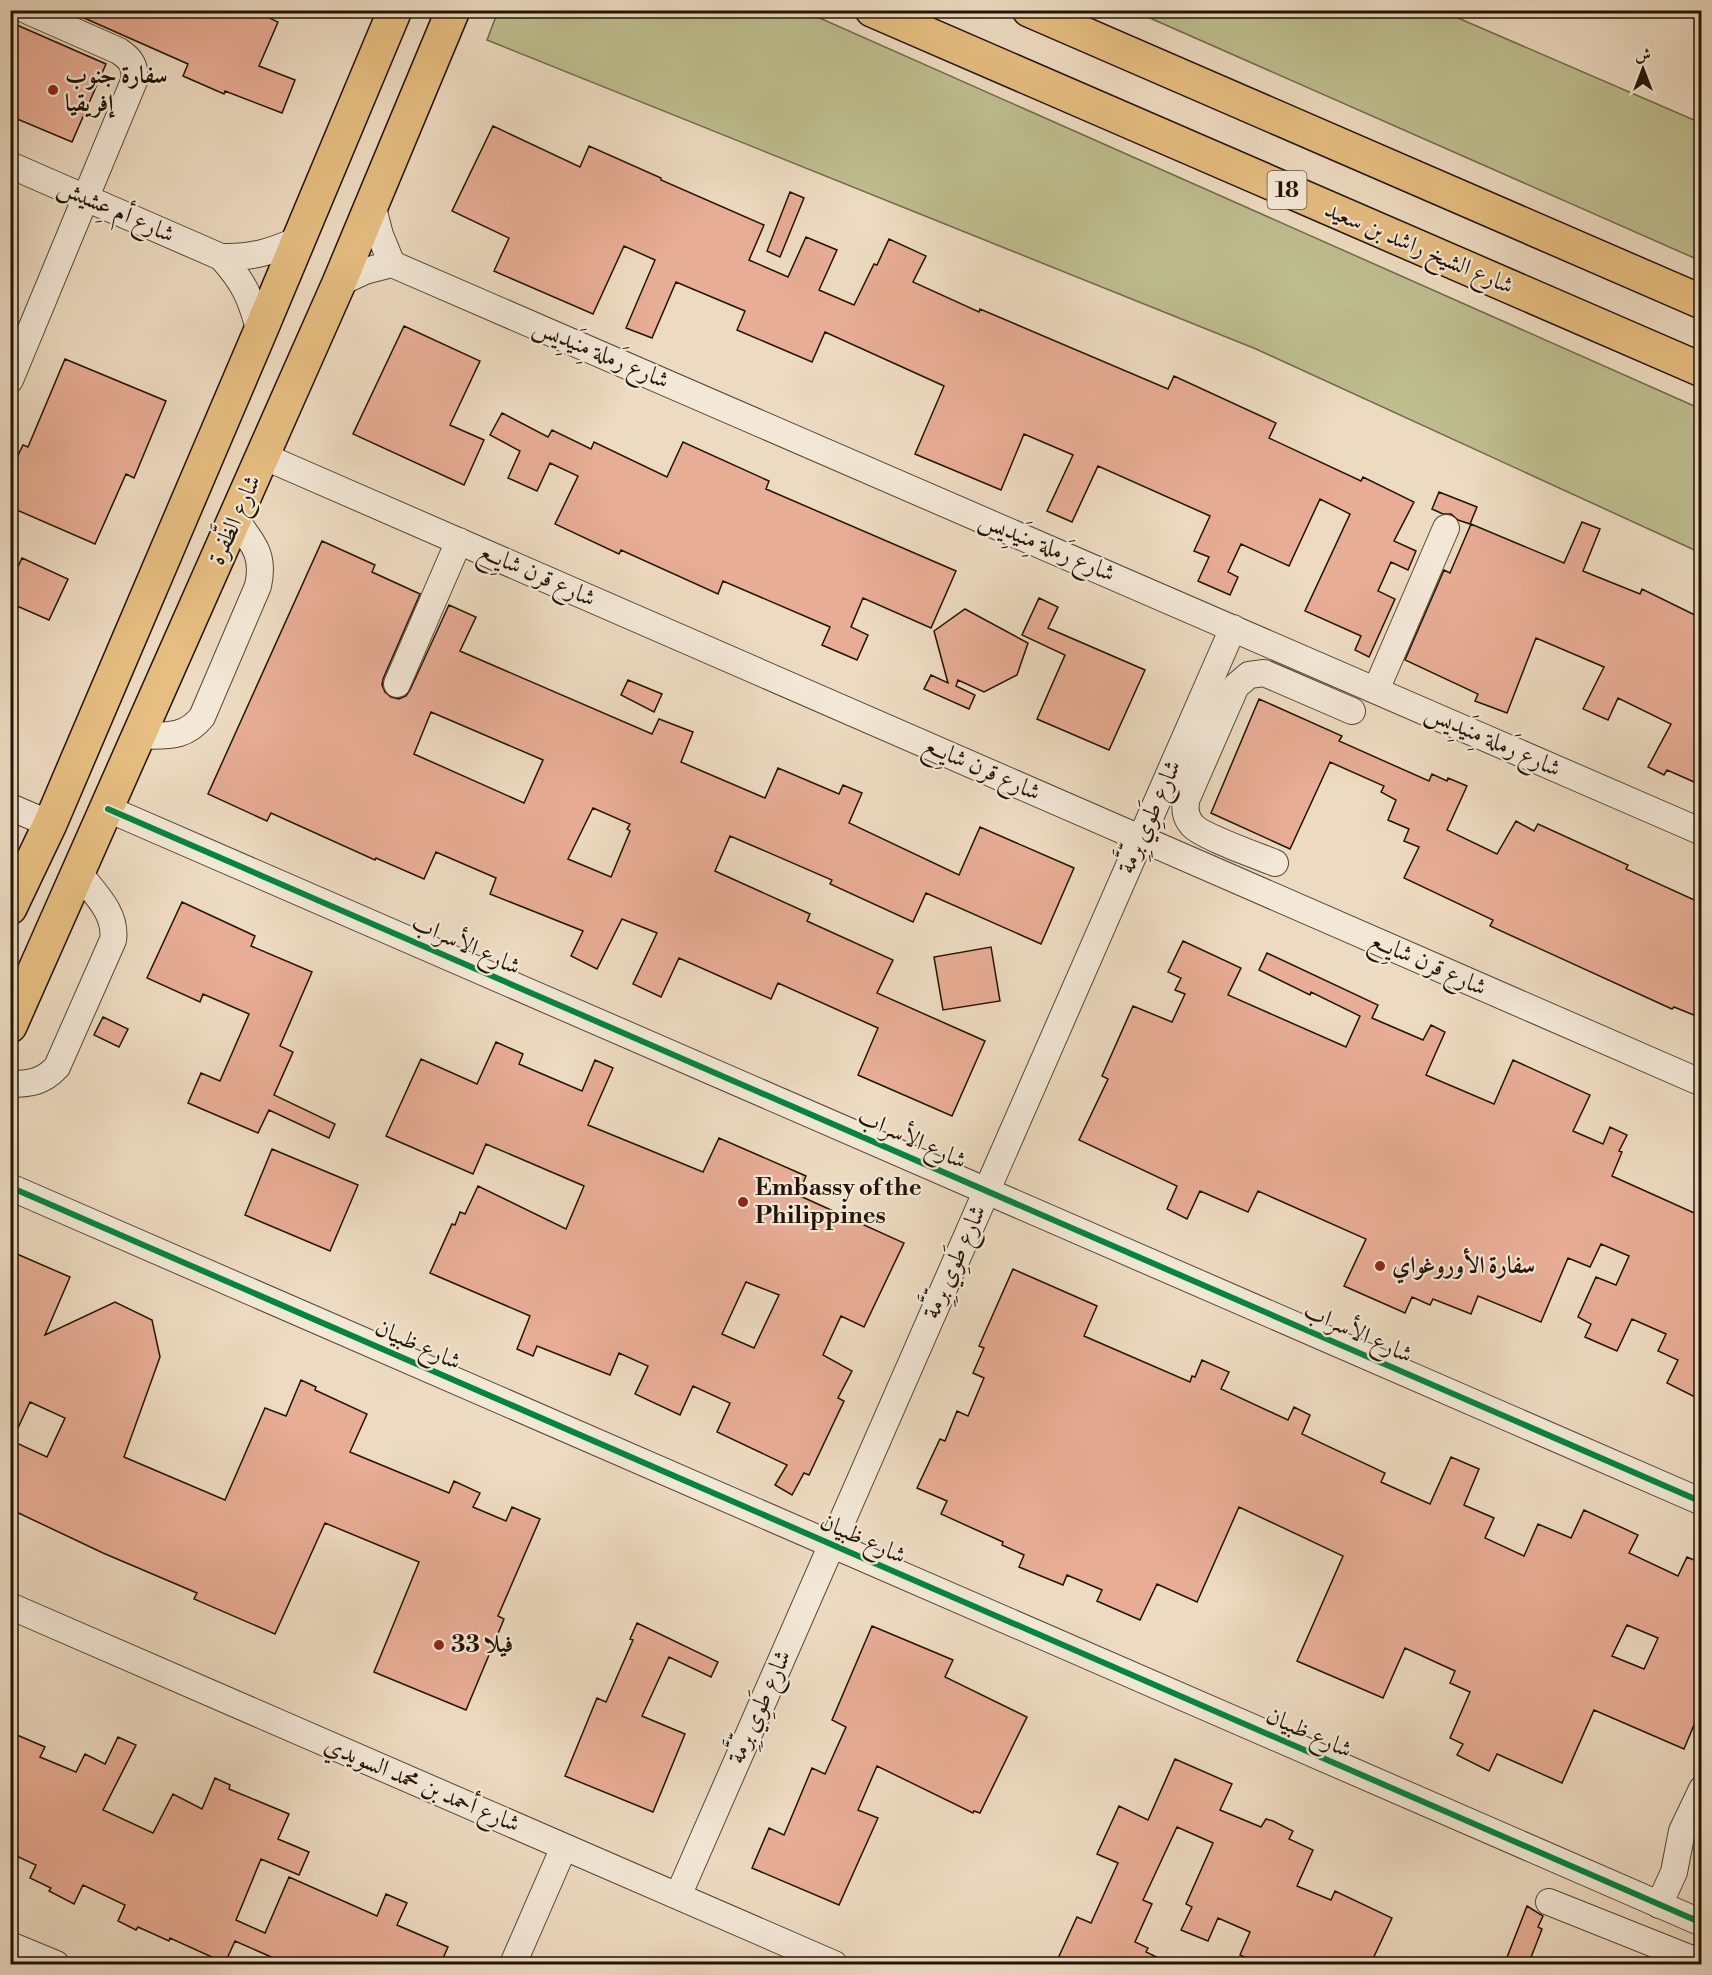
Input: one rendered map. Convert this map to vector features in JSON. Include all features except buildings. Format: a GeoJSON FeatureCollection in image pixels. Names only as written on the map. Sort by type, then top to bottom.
{"type":"FeatureCollection","features":[{"type":"Feature","properties":{"kind":"main road","name":"شارع الظَّفرة"},"geometry":{"type":"LineString","coordinates":[[12,905],[50,824],[395,10]]}},
{"type":"Feature","properties":{"kind":"main road"},"geometry":{"type":"LineString","coordinates":[[399,142],[403,88],[410,60],[430,10]]}},
{"type":"Feature","properties":{"kind":"main road","name":"شارع الظَّفرة"},"geometry":{"type":"LineString","coordinates":[[10,1026],[18,981],[57,920],[80,873],[339,283],[453,10]]}},
{"type":"Feature","properties":{"kind":"main road","name":"شارع الشيخ راشد بن سعيد"},"geometry":{"type":"LineString","coordinates":[[872,10],[1701,370]]}},
{"type":"Feature","properties":{"kind":"main road"},"geometry":{"type":"LineString","coordinates":[[1029,10],[1701,302]]}},
{"type":"Feature","properties":{"kind":"main road"},"geometry":{"type":"LineString","coordinates":[[12,905],[31,921],[40,923],[57,920]]}},
{"type":"Feature","properties":{"kind":"street"},"geometry":{"type":"LineString","coordinates":[[10,380],[87,198],[134,81],[135,70],[132,62],[119,51],[26,10]]}},
{"type":"Feature","properties":{"kind":"street","name":"شارع أم عِشيش"},"geometry":{"type":"LineString","coordinates":[[10,165],[221,257],[242,258],[260,255],[298,240]]}},
{"type":"Feature","properties":{"kind":"street"},"geometry":{"type":"LineString","coordinates":[[339,283],[392,264],[380,235],[372,204]]}},
{"type":"Feature","properties":{"kind":"street","name":"شارع أم عِشيش"},"geometry":{"type":"LineString","coordinates":[[221,257],[238,275],[246,290],[260,333]]}},
{"type":"Feature","properties":{"kind":"street","name":"شارع رَملة مِنَيدِيس"},"geometry":{"type":"LineString","coordinates":[[392,264],[1701,832]]}},
{"type":"Feature","properties":{"kind":"street","name":"شارع قرن شايِع"},"geometry":{"type":"LineString","coordinates":[[263,456],[1701,1083]]}},
{"type":"Feature","properties":{"kind":"street"},"geometry":{"type":"LineString","coordinates":[[140,736],[180,734],[202,717],[258,586],[260,575],[260,564],[255,546],[235,519]]}},
{"type":"Feature","properties":{"kind":"street"},"geometry":{"type":"LineString","coordinates":[[1376,690],[1446,528]]}},
{"type":"Feature","properties":{"kind":"street"},"geometry":{"type":"LineString","coordinates":[[397,684],[459,541]]}},
{"type":"Feature","properties":{"kind":"street","name":"شارع طَوِي بِرِّمَّة"},"geometry":{"type":"LineString","coordinates":[[678,1896],[1233,628]]}},
{"type":"Feature","properties":{"kind":"street"},"geometry":{"type":"LineString","coordinates":[[1275,863],[1198,831],[1188,820],[1185,806],[1187,798],[1236,686],[1249,675],[1256,673],[1271,675],[1352,711]]}},
{"type":"Feature","properties":{"kind":"street"},"geometry":{"type":"LineString","coordinates":[[1188,730],[1212,741]]}},
{"type":"Feature","properties":{"kind":"street"},"geometry":{"type":"LineString","coordinates":[[10,807],[50,824]]}},
{"type":"Feature","properties":{"kind":"street","name":"شارع الأسراب"},"geometry":{"type":"LineString","coordinates":[[108,809],[1701,1502]]}},
{"type":"Feature","properties":{"kind":"street"},"geometry":{"type":"LineString","coordinates":[[10,1084],[34,1083],[50,1075],[57,1067],[113,940],[114,931],[110,915],[80,873]]}},
{"type":"Feature","properties":{"kind":"street","name":"شارع ظبيان"},"geometry":{"type":"LineString","coordinates":[[10,1187],[1701,1923]]}},
{"type":"Feature","properties":{"kind":"street","name":"شارع أحمد بن محمد السويدي"},"geometry":{"type":"LineString","coordinates":[[10,1606],[834,1965]]}},
{"type":"Feature","properties":{"kind":"street"},"geometry":{"type":"LineString","coordinates":[[1631,1934],[1674,1872],[1682,1831],[1701,1789]]}},
{"type":"Feature","properties":{"kind":"street"},"geometry":{"type":"LineString","coordinates":[[513,1965],[564,1847]]}},
{"type":"Feature","properties":{"kind":"street"},"geometry":{"type":"LineString","coordinates":[[1549,1902],[1701,1963]]}},
{"type":"Feature","properties":{"kind":"street"},"geometry":{"type":"LineString","coordinates":[[16,1953],[56,1965]]}},
{"type":"Feature","properties":{"kind":"green space"},"geometry":{"type":"Polygon","coordinates":[[[498,11],[804,11],[1701,409],[1701,553],[1256,349],[487,40],[498,11]]]}},
{"type":"Feature","properties":{"kind":"green space"},"geometry":{"type":"Polygon","coordinates":[[[1134,11],[1442,11],[1701,123],[1701,261],[1134,11]]]}},
{"type":"Feature","properties":{"kind":"cycle path"},"geometry":{"type":"LineString","coordinates":[[108,809],[1702,1502]]}},
{"type":"Feature","properties":{"kind":"cycle path"},"geometry":{"type":"LineString","coordinates":[[10,1187],[1702,1923]]}},
{"type":"Feature","properties":{"kind":"place","name":"سفارة جنوب إفريقيا"},"geometry":{"type":"Point","coordinates":[53,90]}},
{"type":"Feature","properties":{"kind":"place","name":"Embassy of the Philippines"},"geometry":{"type":"Point","coordinates":[743,1202]}},
{"type":"Feature","properties":{"kind":"place","name":"سفارة الأوروغواي"},"geometry":{"type":"Point","coordinates":[1380,1266]}},
{"type":"Feature","properties":{"kind":"place","name":"فيلا 33"},"geometry":{"type":"Point","coordinates":[439,1645]}}]}
